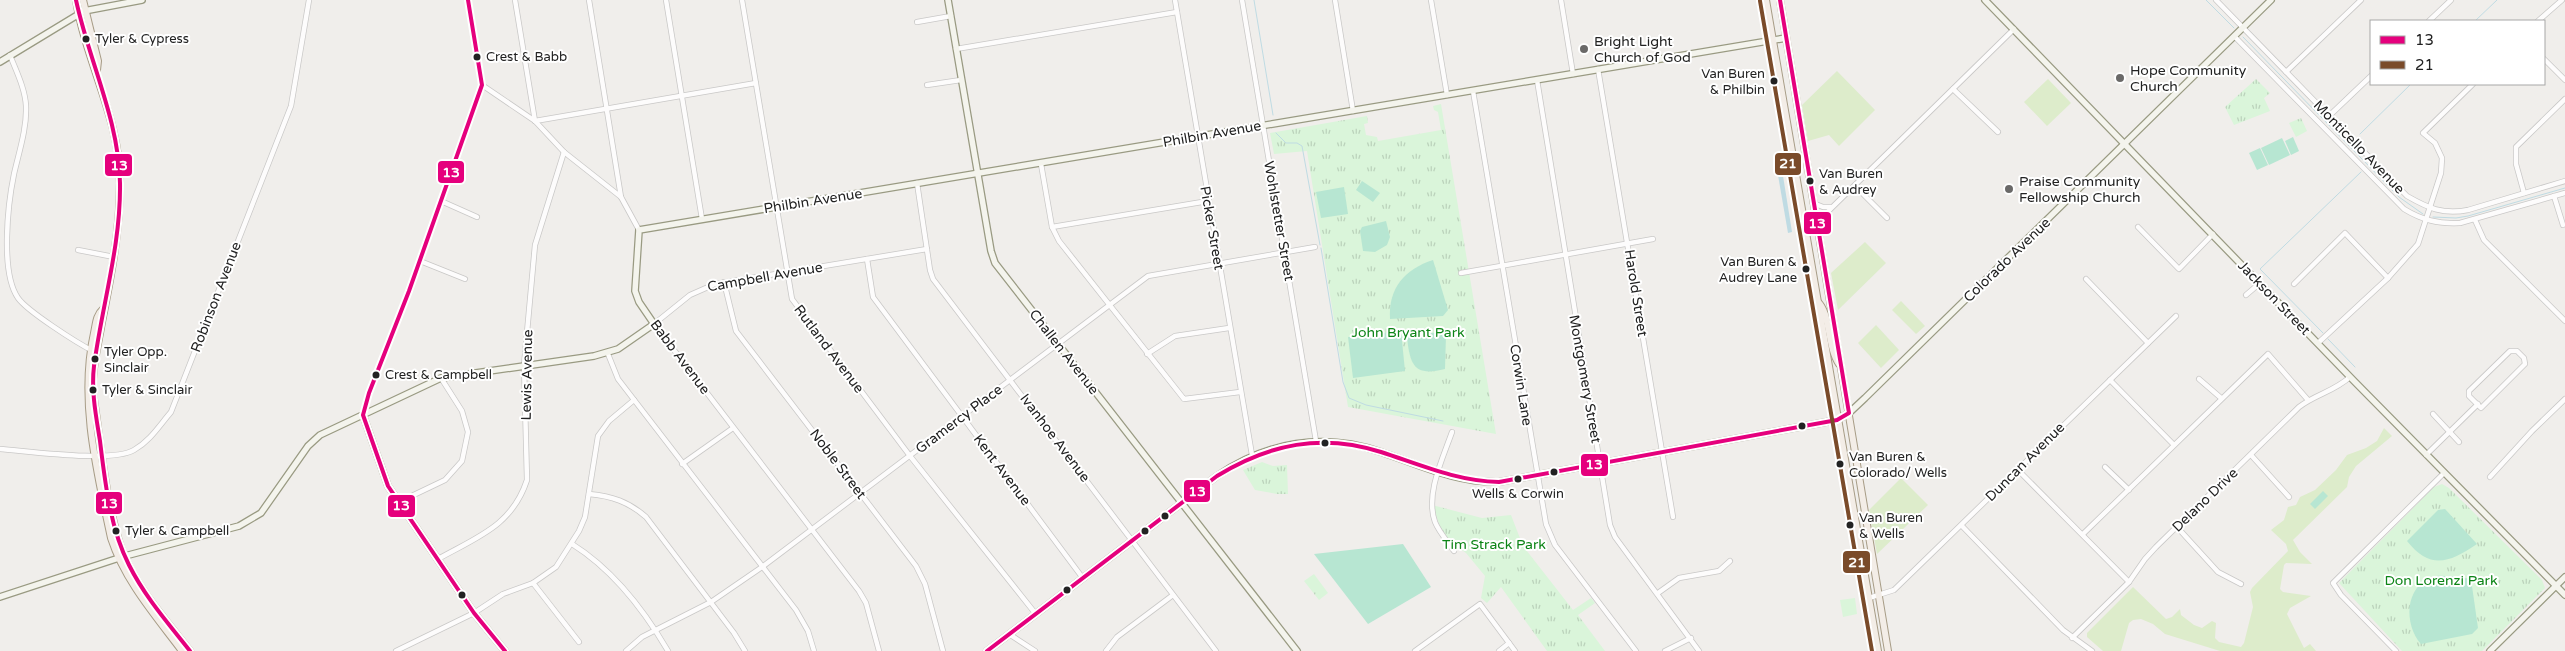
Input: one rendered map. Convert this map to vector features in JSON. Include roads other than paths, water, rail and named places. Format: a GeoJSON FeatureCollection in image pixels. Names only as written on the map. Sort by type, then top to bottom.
{"type":"FeatureCollection","features":[{"type":"Feature","properties":{"kind":"main road"},"geometry":{"type":"LineString","coordinates":[[76,0],[81,13],[91,63],[97,70],[116,139],[120,185],[119,220],[114,257],[103,309],[98,314],[93,351],[93,393],[99,456],[122,557],[185,650]]}},
{"type":"Feature","properties":{"kind":"main road"},"geometry":{"type":"LineString","coordinates":[[81,13],[83,0]]}},
{"type":"Feature","properties":{"kind":"main road"},"geometry":{"type":"LineString","coordinates":[[1766,0],[1878,651]]}},
{"type":"Feature","properties":{"kind":"main road"},"geometry":{"type":"LineString","coordinates":[[1780,0],[1888,651]]}},
{"type":"Feature","properties":{"kind":"main road"},"geometry":{"type":"LineString","coordinates":[[1817,302],[1825,312],[1832,354],[1840,367]]}},
{"type":"Feature","properties":{"kind":"street"},"geometry":{"type":"LineString","coordinates":[[0,62],[81,13],[142,0]]}},
{"type":"Feature","properties":{"kind":"street","name":"Robinson Avenue"},"geometry":{"type":"LineString","coordinates":[[0,448],[99,456],[131,452],[147,442],[171,412],[291,106],[309,0]]}},
{"type":"Feature","properties":{"kind":"street"},"geometry":{"type":"LineString","coordinates":[[468,0],[482,85],[420,261],[369,393],[363,415],[382,472],[399,502],[474,613],[505,651]]}},
{"type":"Feature","properties":{"kind":"street"},"geometry":{"type":"LineString","coordinates":[[515,0],[535,121]]}},
{"type":"Feature","properties":{"kind":"street"},"geometry":{"type":"LineString","coordinates":[[589,0],[621,197],[639,230]]}},
{"type":"Feature","properties":{"kind":"street"},"geometry":{"type":"LineString","coordinates":[[666,0],[702,219]]}},
{"type":"Feature","properties":{"kind":"street","name":"Rutland Avenue"},"geometry":{"type":"LineString","coordinates":[[742,0],[792,299],[910,456],[1035,614]]}},
{"type":"Feature","properties":{"kind":"street","name":"Challen Avenue"},"geometry":{"type":"LineString","coordinates":[[948,0],[976,174],[995,263],[1297,651]]}},
{"type":"Feature","properties":{"kind":"street","name":"Picker Street"},"geometry":{"type":"LineString","coordinates":[[1174,0],[1252,455]]}},
{"type":"Feature","properties":{"kind":"street","name":"Wohlstetter Street"},"geometry":{"type":"LineString","coordinates":[[1242,0],[1316,441]]}},
{"type":"Feature","properties":{"kind":"street"},"geometry":{"type":"LineString","coordinates":[[1335,0],[1353,111]]}},
{"type":"Feature","properties":{"kind":"street"},"geometry":{"type":"LineString","coordinates":[[1431,0],[1447,95]]}},
{"type":"Feature","properties":{"kind":"street"},"geometry":{"type":"LineString","coordinates":[[1561,0],[1573,74]]}},
{"type":"Feature","properties":{"kind":"street","name":"Jackson Street"},"geometry":{"type":"LineString","coordinates":[[1985,0],[2426,455],[2565,595]]}},
{"type":"Feature","properties":{"kind":"street","name":"Monticello Avenue"},"geometry":{"type":"LineString","coordinates":[[2216,0],[2407,196],[2430,209],[2453,213],[2565,181]]}},
{"type":"Feature","properties":{"kind":"street","name":"Colorado Avenue"},"geometry":{"type":"LineString","coordinates":[[1837,420],[1849,413],[2271,0]]}},
{"type":"Feature","properties":{"kind":"street"},"geometry":{"type":"LineString","coordinates":[[2286,72],[2361,0]]}},
{"type":"Feature","properties":{"kind":"street"},"geometry":{"type":"LineString","coordinates":[[2429,20],[2451,0]]}},
{"type":"Feature","properties":{"kind":"street"},"geometry":{"type":"LineString","coordinates":[[2539,20],[2562,0]]}},
{"type":"Feature","properties":{"kind":"street"},"geometry":{"type":"LineString","coordinates":[[956,49],[1177,12]]}},
{"type":"Feature","properties":{"kind":"street"},"geometry":{"type":"LineString","coordinates":[[917,22],[951,16]]}},
{"type":"Feature","properties":{"kind":"street"},"geometry":{"type":"LineString","coordinates":[[1806,234],[1816,226],[1831,207],[1855,186],[2014,30]]}},
{"type":"Feature","properties":{"kind":"street","name":"Monticello Avenue"},"geometry":{"type":"LineString","coordinates":[[2234,36],[2404,209],[2426,221],[2444,224],[2475,220],[2565,193]]}},
{"type":"Feature","properties":{"kind":"street","name":"Philbin Avenue"},"geometry":{"type":"LineString","coordinates":[[639,230],[1786,38]]}},
{"type":"Feature","properties":{"kind":"street"},"geometry":{"type":"LineString","coordinates":[[10,55],[22,85],[26,106],[23,134],[8,208],[7,246],[11,279],[21,301],[93,351]]}},
{"type":"Feature","properties":{"kind":"street"},"geometry":{"type":"LineString","coordinates":[[2545,60],[2565,80]]}},
{"type":"Feature","properties":{"kind":"street","name":"Harold Street"},"geometry":{"type":"LineString","coordinates":[[1598,69],[1673,517]]}},
{"type":"Feature","properties":{"kind":"street"},"geometry":{"type":"LineString","coordinates":[[2329,116],[2370,77]]}},
{"type":"Feature","properties":{"kind":"street"},"geometry":{"type":"LineString","coordinates":[[927,85],[961,80]]}},
{"type":"Feature","properties":{"kind":"street","name":"Montgomery Street"},"geometry":{"type":"LineString","coordinates":[[1537,80],[1564,254],[1610,525],[1615,537],[1691,638],[1698,651]]}},
{"type":"Feature","properties":{"kind":"street"},"geometry":{"type":"LineString","coordinates":[[535,121],[756,83]]}},
{"type":"Feature","properties":{"kind":"street"},"geometry":{"type":"LineString","coordinates":[[482,85],[535,121],[564,152],[621,197]]}},
{"type":"Feature","properties":{"kind":"street"},"geometry":{"type":"LineString","coordinates":[[2318,344],[2388,278],[2418,244],[2441,173],[2442,158],[2435,143],[2423,133],[2472,85]]}},
{"type":"Feature","properties":{"kind":"street"},"geometry":{"type":"LineString","coordinates":[[1953,89],[1998,132]]}},
{"type":"Feature","properties":{"kind":"street","name":"Corwin Lane"},"geometry":{"type":"LineString","coordinates":[[1473,91],[1536,475],[1542,510],[1549,535],[1636,651]]}},
{"type":"Feature","properties":{"kind":"street"},"geometry":{"type":"LineString","coordinates":[[2524,193],[2516,164],[2516,147],[2565,99]]}},
{"type":"Feature","properties":{"kind":"street","name":"Lewis Avenue"},"geometry":{"type":"LineString","coordinates":[[438,559],[502,522],[521,498],[527,480],[524,365],[535,246],[564,152]]}},
{"type":"Feature","properties":{"kind":"street"},"geometry":{"type":"LineString","coordinates":[[1041,164],[1052,227],[1059,241],[1184,399],[1240,392]]}},
{"type":"Feature","properties":{"kind":"street","name":"Ivanhoe Avenue"},"geometry":{"type":"LineString","coordinates":[[917,183],[926,249],[934,279],[1216,651]]}},
{"type":"Feature","properties":{"kind":"street"},"geometry":{"type":"LineString","coordinates":[[1855,186],[1887,218]]}},
{"type":"Feature","properties":{"kind":"street"},"geometry":{"type":"LineString","coordinates":[[2554,196],[2563,225]]}},
{"type":"Feature","properties":{"kind":"street"},"geometry":{"type":"LineString","coordinates":[[441,201],[477,217]]}},
{"type":"Feature","properties":{"kind":"street"},"geometry":{"type":"LineString","coordinates":[[1052,227],[1208,201]]}},
{"type":"Feature","properties":{"kind":"street"},"geometry":{"type":"LineString","coordinates":[[1812,202],[1823,207],[1831,207]]}},
{"type":"Feature","properties":{"kind":"street"},"geometry":{"type":"LineString","coordinates":[[2475,220],[2484,240],[2565,321]]}},
{"type":"Feature","properties":{"kind":"street"},"geometry":{"type":"LineString","coordinates":[[2138,228],[2180,268],[2213,234]]}},
{"type":"Feature","properties":{"kind":"street","name":"Babb Avenue"},"geometry":{"type":"LineString","coordinates":[[639,230],[635,291],[639,302],[733,428],[813,530],[866,603],[879,651]]}},
{"type":"Feature","properties":{"kind":"street"},"geometry":{"type":"LineString","coordinates":[[2294,284],[2345,233],[2388,278]]}},
{"type":"Feature","properties":{"kind":"street"},"geometry":{"type":"LineString","coordinates":[[1460,273],[1653,239]]}},
{"type":"Feature","properties":{"kind":"street","name":"Gramercy Place"},"geometry":{"type":"LineString","coordinates":[[626,651],[642,637],[711,602],[762,567],[1148,276],[1285,254],[1315,247]]}},
{"type":"Feature","properties":{"kind":"street","name":"Campbell Avenue"},"geometry":{"type":"LineString","coordinates":[[0,597],[122,557],[240,526],[261,513],[314,440],[326,431],[441,378],[608,354],[654,324],[703,287],[926,249]]}},
{"type":"Feature","properties":{"kind":"street"},"geometry":{"type":"LineString","coordinates":[[78,250],[114,257]]}},
{"type":"Feature","properties":{"kind":"street","name":"Kent Avenue"},"geometry":{"type":"LineString","coordinates":[[867,259],[873,297],[1082,577]]}},
{"type":"Feature","properties":{"kind":"street"},"geometry":{"type":"LineString","coordinates":[[420,261],[465,278]]}},
{"type":"Feature","properties":{"kind":"street"},"geometry":{"type":"LineString","coordinates":[[2086,280],[2148,343]]}},
{"type":"Feature","properties":{"kind":"street","name":"Noble Street"},"geometry":{"type":"LineString","coordinates":[[724,282],[732,322],[736,330],[916,566],[925,584],[943,651]]}},
{"type":"Feature","properties":{"kind":"street"},"geometry":{"type":"LineString","coordinates":[[2246,295],[2260,283]]}},
{"type":"Feature","properties":{"kind":"street"},"geometry":{"type":"LineString","coordinates":[[2560,316],[2565,310]]}},
{"type":"Feature","properties":{"kind":"street","name":"Duncan Avenue"},"geometry":{"type":"LineString","coordinates":[[1869,598],[1894,590],[2176,316]]}},
{"type":"Feature","properties":{"kind":"street"},"geometry":{"type":"LineString","coordinates":[[1147,354],[1175,336],[1229,328]]}},
{"type":"Feature","properties":{"kind":"street"},"geometry":{"type":"LineString","coordinates":[[2510,351],[2517,351],[2524,358],[2525,364],[2481,408],[2478,404],[2470,396],[2469,392],[2510,351]]}},
{"type":"Feature","properties":{"kind":"street"},"geometry":{"type":"LineString","coordinates":[[608,354],[618,379],[796,610],[808,631],[814,651]]}},
{"type":"Feature","properties":{"kind":"street"},"geometry":{"type":"LineString","coordinates":[[2083,534],[2173,444],[2268,354],[2308,400]]}},
{"type":"Feature","properties":{"kind":"street","name":"Delano Drive"},"geometry":{"type":"LineString","coordinates":[[2072,638],[2129,582],[2145,558],[2308,400],[2338,388],[2350,377]]}},
{"type":"Feature","properties":{"kind":"street"},"geometry":{"type":"LineString","coordinates":[[399,502],[445,480],[462,460],[468,432],[462,411],[441,378]]}},
{"type":"Feature","properties":{"kind":"street"},"geometry":{"type":"LineString","coordinates":[[2199,379],[2221,398]]}},
{"type":"Feature","properties":{"kind":"street"},"geometry":{"type":"LineString","coordinates":[[2110,380],[2173,444]]}},
{"type":"Feature","properties":{"kind":"street"},"geometry":{"type":"LineString","coordinates":[[2490,477],[2532,431],[2565,399]]}},
{"type":"Feature","properties":{"kind":"street"},"geometry":{"type":"LineString","coordinates":[[396,651],[474,613],[503,594],[533,584],[556,567],[572,544],[584,518],[598,436],[609,421],[634,400]]}},
{"type":"Feature","properties":{"kind":"street"},"geometry":{"type":"LineString","coordinates":[[2426,455],[2478,404]]}},
{"type":"Feature","properties":{"kind":"street"},"geometry":{"type":"LineString","coordinates":[[2560,404],[2565,409]]}},
{"type":"Feature","properties":{"kind":"street"},"geometry":{"type":"LineString","coordinates":[[2432,414],[2459,442]]}},
{"type":"Feature","properties":{"kind":"street"},"geometry":{"type":"LineString","coordinates":[[987,651],[1082,577],[1232,466],[1252,455],[1283,446],[1316,441],[1342,442],[1368,448],[1438,473],[1479,482],[1499,482],[1837,420]]}},
{"type":"Feature","properties":{"kind":"street"},"geometry":{"type":"LineString","coordinates":[[682,464],[733,428]]}},
{"type":"Feature","properties":{"kind":"street"},"geometry":{"type":"LineString","coordinates":[[1452,432],[1438,473],[1432,503],[1436,522],[1454,551]]}},
{"type":"Feature","properties":{"kind":"street"},"geometry":{"type":"LineString","coordinates":[[2251,455],[2288,497]]}},
{"type":"Feature","properties":{"kind":"street"},"geometry":{"type":"LineString","coordinates":[[2105,467],[2129,490]]}},
{"type":"Feature","properties":{"kind":"street"},"geometry":{"type":"LineString","coordinates":[[2017,469],[2129,582]]}},
{"type":"Feature","properties":{"kind":"street"},"geometry":{"type":"LineString","coordinates":[[2396,651],[2341,595],[2333,583],[2444,473]]}},
{"type":"Feature","properties":{"kind":"street"},"geometry":{"type":"LineString","coordinates":[[589,494],[620,500],[634,507],[646,517],[711,602],[745,651]]}},
{"type":"Feature","properties":{"kind":"street"},"geometry":{"type":"LineString","coordinates":[[1962,526],[2072,638],[2092,651]]}},
{"type":"Feature","properties":{"kind":"street"},"geometry":{"type":"LineString","coordinates":[[2177,527],[2218,572],[2241,584]]}},
{"type":"Feature","properties":{"kind":"street"},"geometry":{"type":"LineString","coordinates":[[572,544],[591,556],[627,593],[655,629],[668,651]]}},
{"type":"Feature","properties":{"kind":"street"},"geometry":{"type":"LineString","coordinates":[[1658,593],[1679,578],[1719,571],[1730,561]]}},
{"type":"Feature","properties":{"kind":"street"},"geometry":{"type":"LineString","coordinates":[[2490,651],[2565,578]]}},
{"type":"Feature","properties":{"kind":"street"},"geometry":{"type":"LineString","coordinates":[[533,584],[579,642]]}},
{"type":"Feature","properties":{"kind":"street"},"geometry":{"type":"LineString","coordinates":[[1106,651],[1116,637],[1173,595]]}},
{"type":"Feature","properties":{"kind":"street"},"geometry":{"type":"LineString","coordinates":[[1415,651],[1480,604],[1515,651]]}},
{"type":"Feature","properties":{"kind":"street"},"geometry":{"type":"LineString","coordinates":[[1010,634],[1035,651]]}},
{"type":"Feature","properties":{"kind":"street"},"geometry":{"type":"LineString","coordinates":[[1665,651],[1691,638]]}},
{"type":"Feature","properties":{"kind":"street"},"geometry":{"type":"LineString","coordinates":[[1499,651],[1509,643]]}},
{"type":"Feature","properties":{"kind":"water"},"geometry":{"type":"Polygon","coordinates":[[[1780,157],[1792,232],[1788,233],[1775,158],[1780,157]]]}},
{"type":"Feature","properties":{"kind":"waterway"},"geometry":{"type":"LineString","coordinates":[[1254,0],[1273,115]]}},
{"type":"Feature","properties":{"kind":"waterway"},"geometry":{"type":"LineString","coordinates":[[2206,0],[2234,28]]}},
{"type":"Feature","properties":{"kind":"waterway"},"geometry":{"type":"LineString","coordinates":[[2476,20],[2497,0]]}},
{"type":"Feature","properties":{"kind":"waterway"},"geometry":{"type":"LineString","coordinates":[[2243,37],[2399,197],[2423,214]]}},
{"type":"Feature","properties":{"kind":"waterway"},"geometry":{"type":"LineString","coordinates":[[2360,134],[2410,85]]}},
{"type":"Feature","properties":{"kind":"waterway"},"geometry":{"type":"LineString","coordinates":[[1276,133],[1286,143],[1297,143],[1302,146],[1320,245]]}},
{"type":"Feature","properties":{"kind":"waterway"},"geometry":{"type":"LineString","coordinates":[[2323,333],[2260,269],[2361,172]]}},
{"type":"Feature","properties":{"kind":"waterway"},"geometry":{"type":"LineString","coordinates":[[2433,217],[2456,218],[2468,216],[2565,188]]}},
{"type":"Feature","properties":{"kind":"waterway"},"geometry":{"type":"LineString","coordinates":[[1321,248],[1343,382],[1349,398],[1366,405],[1443,421]]}},
{"type":"Feature","properties":{"kind":"waterway"},"geometry":{"type":"LineString","coordinates":[[2328,339],[2355,367]]}},
{"type":"Feature","properties":{"kind":"place","name":"Tyler & Cypress"},"geometry":{"type":"Point","coordinates":[86,39]}},
{"type":"Feature","properties":{"kind":"place","name":"Bright Light Church of God"},"geometry":{"type":"Point","coordinates":[1584,49]}},
{"type":"Feature","properties":{"kind":"place","name":"Crest & Babb"},"geometry":{"type":"Point","coordinates":[477,57]}},
{"type":"Feature","properties":{"kind":"place","name":"Hope Community Church"},"geometry":{"type":"Point","coordinates":[2120,78]}},
{"type":"Feature","properties":{"kind":"place","name":"Van Buren & Philbin"},"geometry":{"type":"Point","coordinates":[1774,81]}},
{"type":"Feature","properties":{"kind":"place","name":"Van Buren & Audrey"},"geometry":{"type":"Point","coordinates":[1810,181]}},
{"type":"Feature","properties":{"kind":"place","name":"Praise Community Fellowship Church"},"geometry":{"type":"Point","coordinates":[2009,189]}},
{"type":"Feature","properties":{"kind":"place","name":"Van Buren & Audrey Lane"},"geometry":{"type":"Point","coordinates":[1806,269]}},
{"type":"Feature","properties":{"kind":"place","name":"Tyler Opp. Sinclair"},"geometry":{"type":"Point","coordinates":[95,359]}},
{"type":"Feature","properties":{"kind":"place","name":"Crest & Campbell"},"geometry":{"type":"Point","coordinates":[376,375]}},
{"type":"Feature","properties":{"kind":"place","name":"Tyler & Sinclair"},"geometry":{"type":"Point","coordinates":[93,390]}},
{"type":"Feature","properties":{"kind":"place","name":"Van Buren & Colorado/ Wells"},"geometry":{"type":"Point","coordinates":[1840,464]}},
{"type":"Feature","properties":{"kind":"place","name":"Wells & Corwin"},"geometry":{"type":"Point","coordinates":[1518,479]}},
{"type":"Feature","properties":{"kind":"place","name":"Van Buren & Wells"},"geometry":{"type":"Point","coordinates":[1850,525]}},
{"type":"Feature","properties":{"kind":"place","name":"Tyler & Campbell"},"geometry":{"type":"Point","coordinates":[116,531]}},
{"type":"Feature","properties":{"kind":"park label","name":"John Bryant Park"},"geometry":{"type":"Point","coordinates":[1408,332]}},
{"type":"Feature","properties":{"kind":"park label","name":"Tim Strack Park"},"geometry":{"type":"Point","coordinates":[1494,544]}},
{"type":"Feature","properties":{"kind":"park label","name":"Don Lorenzi Park"},"geometry":{"type":"Point","coordinates":[2441,580]}}]}
